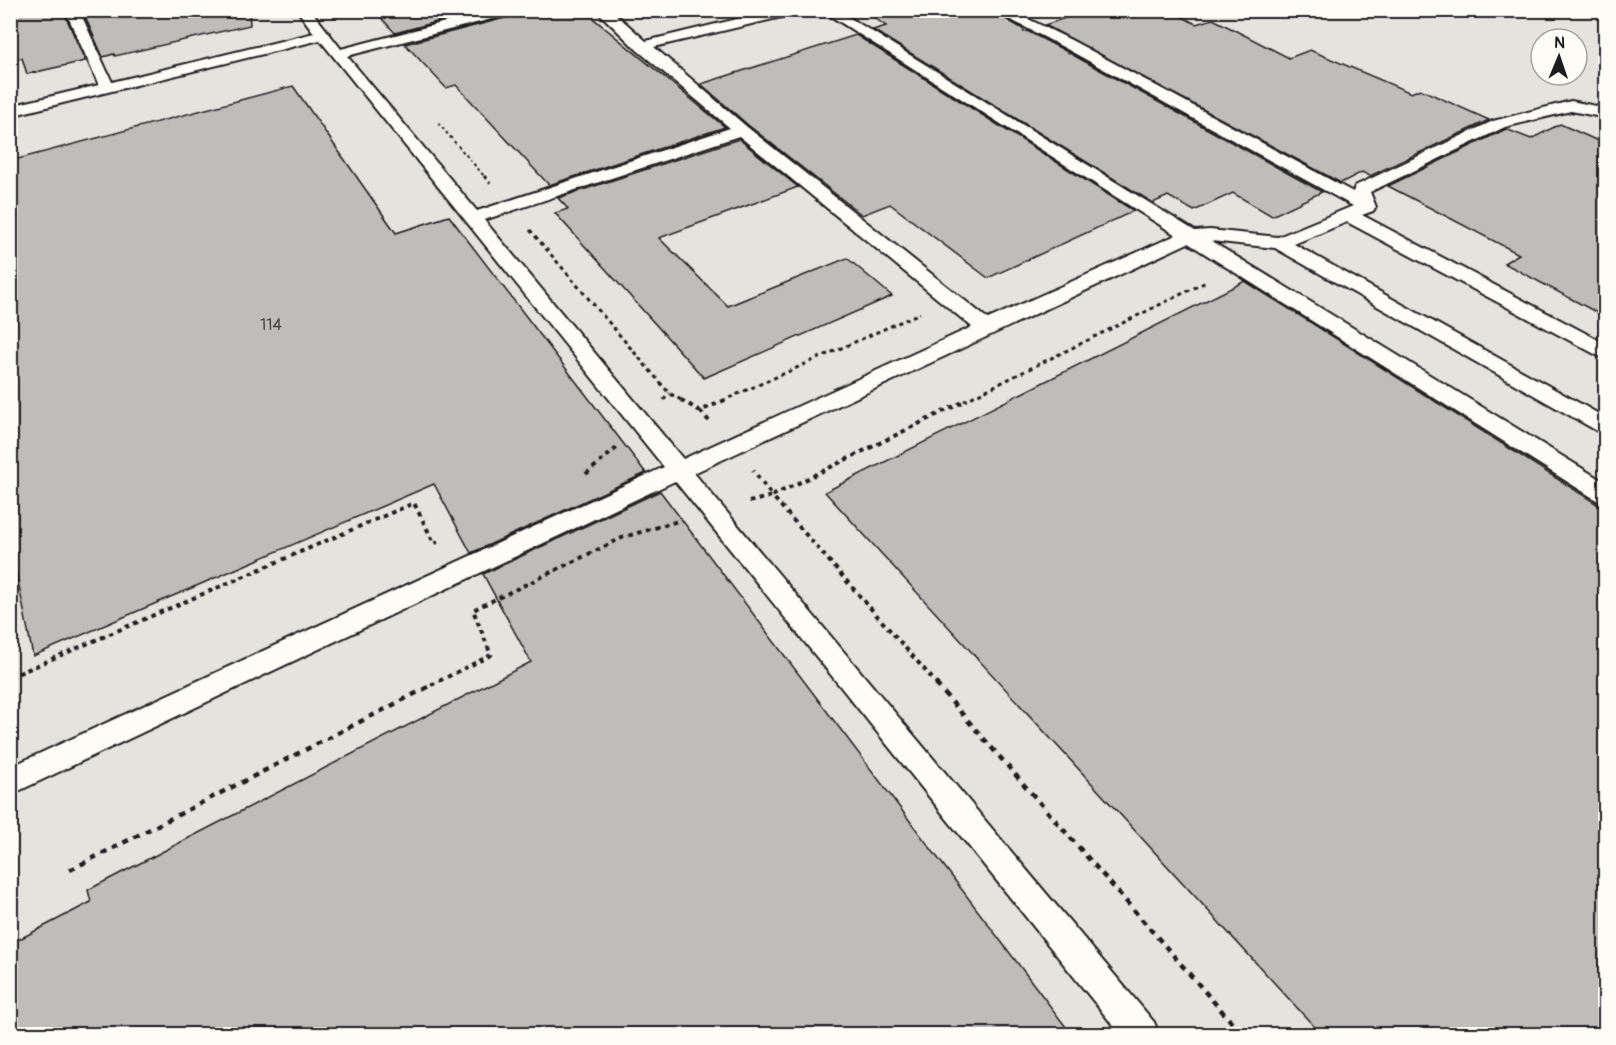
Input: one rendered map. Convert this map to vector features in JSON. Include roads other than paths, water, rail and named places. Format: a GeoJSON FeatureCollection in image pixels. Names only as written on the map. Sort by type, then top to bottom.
{"type":"FeatureCollection","features":[{"type":"Feature","properties":{"kind":"lane"},"geometry":{"type":"LineString","coordinates":[[72,10],[107,86]]}},
{"type":"Feature","properties":{"kind":"lane"},"geometry":{"type":"LineString","coordinates":[[303,10],[1142,1035]]}},
{"type":"Feature","properties":{"kind":"lane"},"geometry":{"type":"LineString","coordinates":[[338,54],[510,10]]}},
{"type":"Feature","properties":{"kind":"lane"},"geometry":{"type":"LineString","coordinates":[[602,10],[741,130],[986,328]]}},
{"type":"Feature","properties":{"kind":"lane"},"geometry":{"type":"LineString","coordinates":[[641,46],[794,10]]}},
{"type":"Feature","properties":{"kind":"lane"},"geometry":{"type":"LineString","coordinates":[[827,10],[1187,237],[1605,495]]}},
{"type":"Feature","properties":{"kind":"lane"},"geometry":{"type":"LineString","coordinates":[[998,10],[1068,44],[1367,207]]}},
{"type":"Feature","properties":{"kind":"lane"},"geometry":{"type":"LineString","coordinates":[[10,111],[324,35]]}},
{"type":"Feature","properties":{"kind":"lane"},"geometry":{"type":"LineString","coordinates":[[1367,207],[1361,190],[1499,123],[1571,106],[1605,113]]}},
{"type":"Feature","properties":{"kind":"lane"},"geometry":{"type":"LineString","coordinates":[[473,218],[741,130]]}},
{"type":"Feature","properties":{"kind":"lane"},"geometry":{"type":"LineString","coordinates":[[1280,243],[1367,207]]}},
{"type":"Feature","properties":{"kind":"lane"},"geometry":{"type":"LineString","coordinates":[[1348,215],[1605,353]]}},
{"type":"Feature","properties":{"kind":"lane"},"geometry":{"type":"LineString","coordinates":[[10,782],[679,470],[1187,237],[1210,236],[1280,243],[1605,428]]}}]}
